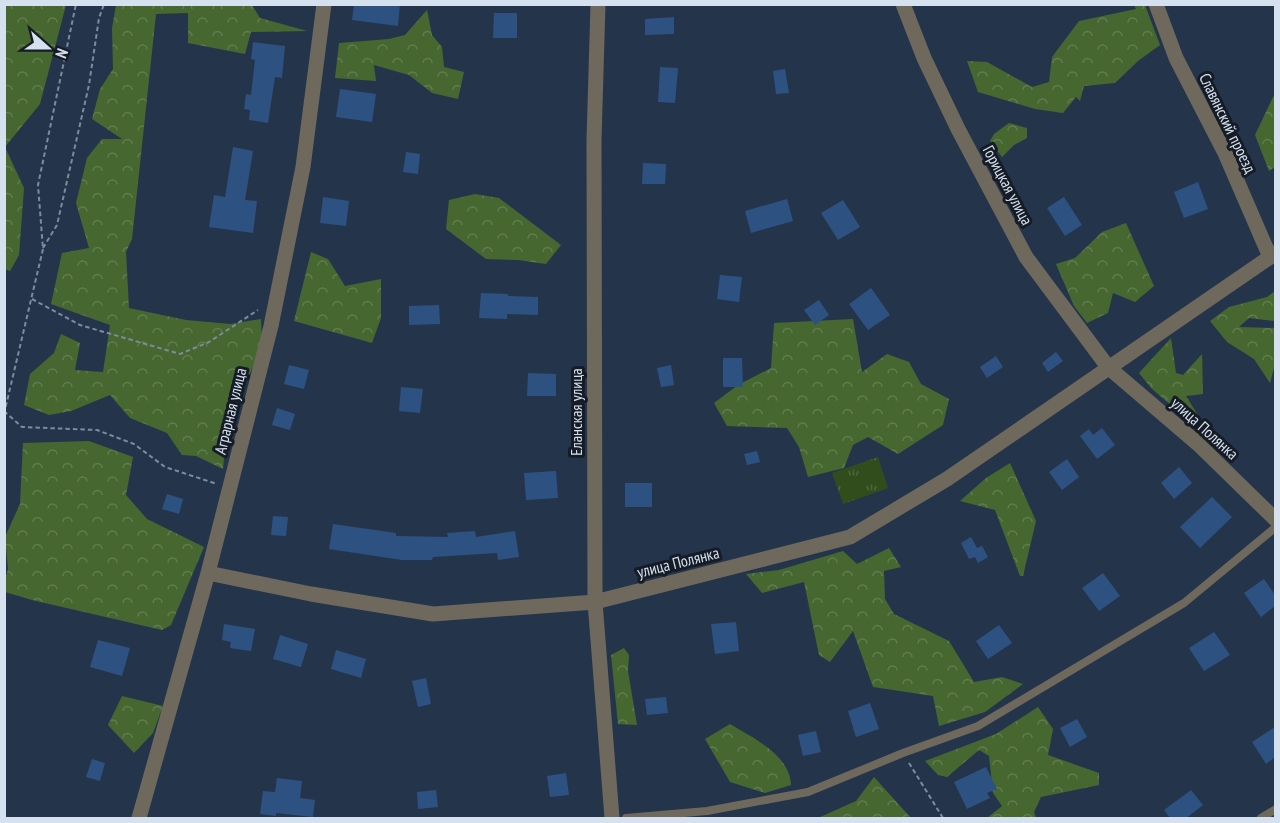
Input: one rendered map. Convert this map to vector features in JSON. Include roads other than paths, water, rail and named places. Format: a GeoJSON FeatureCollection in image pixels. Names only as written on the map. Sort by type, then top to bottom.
{"type":"FeatureCollection","features":[{"type":"Feature","properties":{"kind":"street","name":"Аграрная улица"},"geometry":{"type":"LineString","coordinates":[[139,819],[208,573],[278,292],[303,167],[324,4]]}},
{"type":"Feature","properties":{"kind":"street","name":"Еланская улица"},"geometry":{"type":"LineString","coordinates":[[598,4],[594,140],[595,602],[612,819]]}},
{"type":"Feature","properties":{"kind":"street","name":"Горицкая улица"},"geometry":{"type":"LineString","coordinates":[[903,4],[924,58],[958,129],[1026,257],[1108,367]]}},
{"type":"Feature","properties":{"kind":"street","name":"Славянский проезд"},"geometry":{"type":"LineString","coordinates":[[1156,4],[1176,58],[1225,153],[1273,255]]}},
{"type":"Feature","properties":{"kind":"street","name":"улица Полянка"},"geometry":{"type":"LineString","coordinates":[[208,573],[311,594],[433,614],[595,602],[850,537],[947,479],[1273,255]]}},
{"type":"Feature","properties":{"kind":"street","name":"улица Полянка"},"geometry":{"type":"LineString","coordinates":[[1108,367],[1198,444],[1275,520]]}},
{"type":"Feature","properties":{"kind":"lane"},"geometry":{"type":"LineString","coordinates":[[626,819],[707,811],[808,792],[903,753],[978,726],[1184,603],[1275,526]]}},
{"type":"Feature","properties":{"kind":"lane"},"geometry":{"type":"LineString","coordinates":[[1261,819],[1275,809]]}}]}
